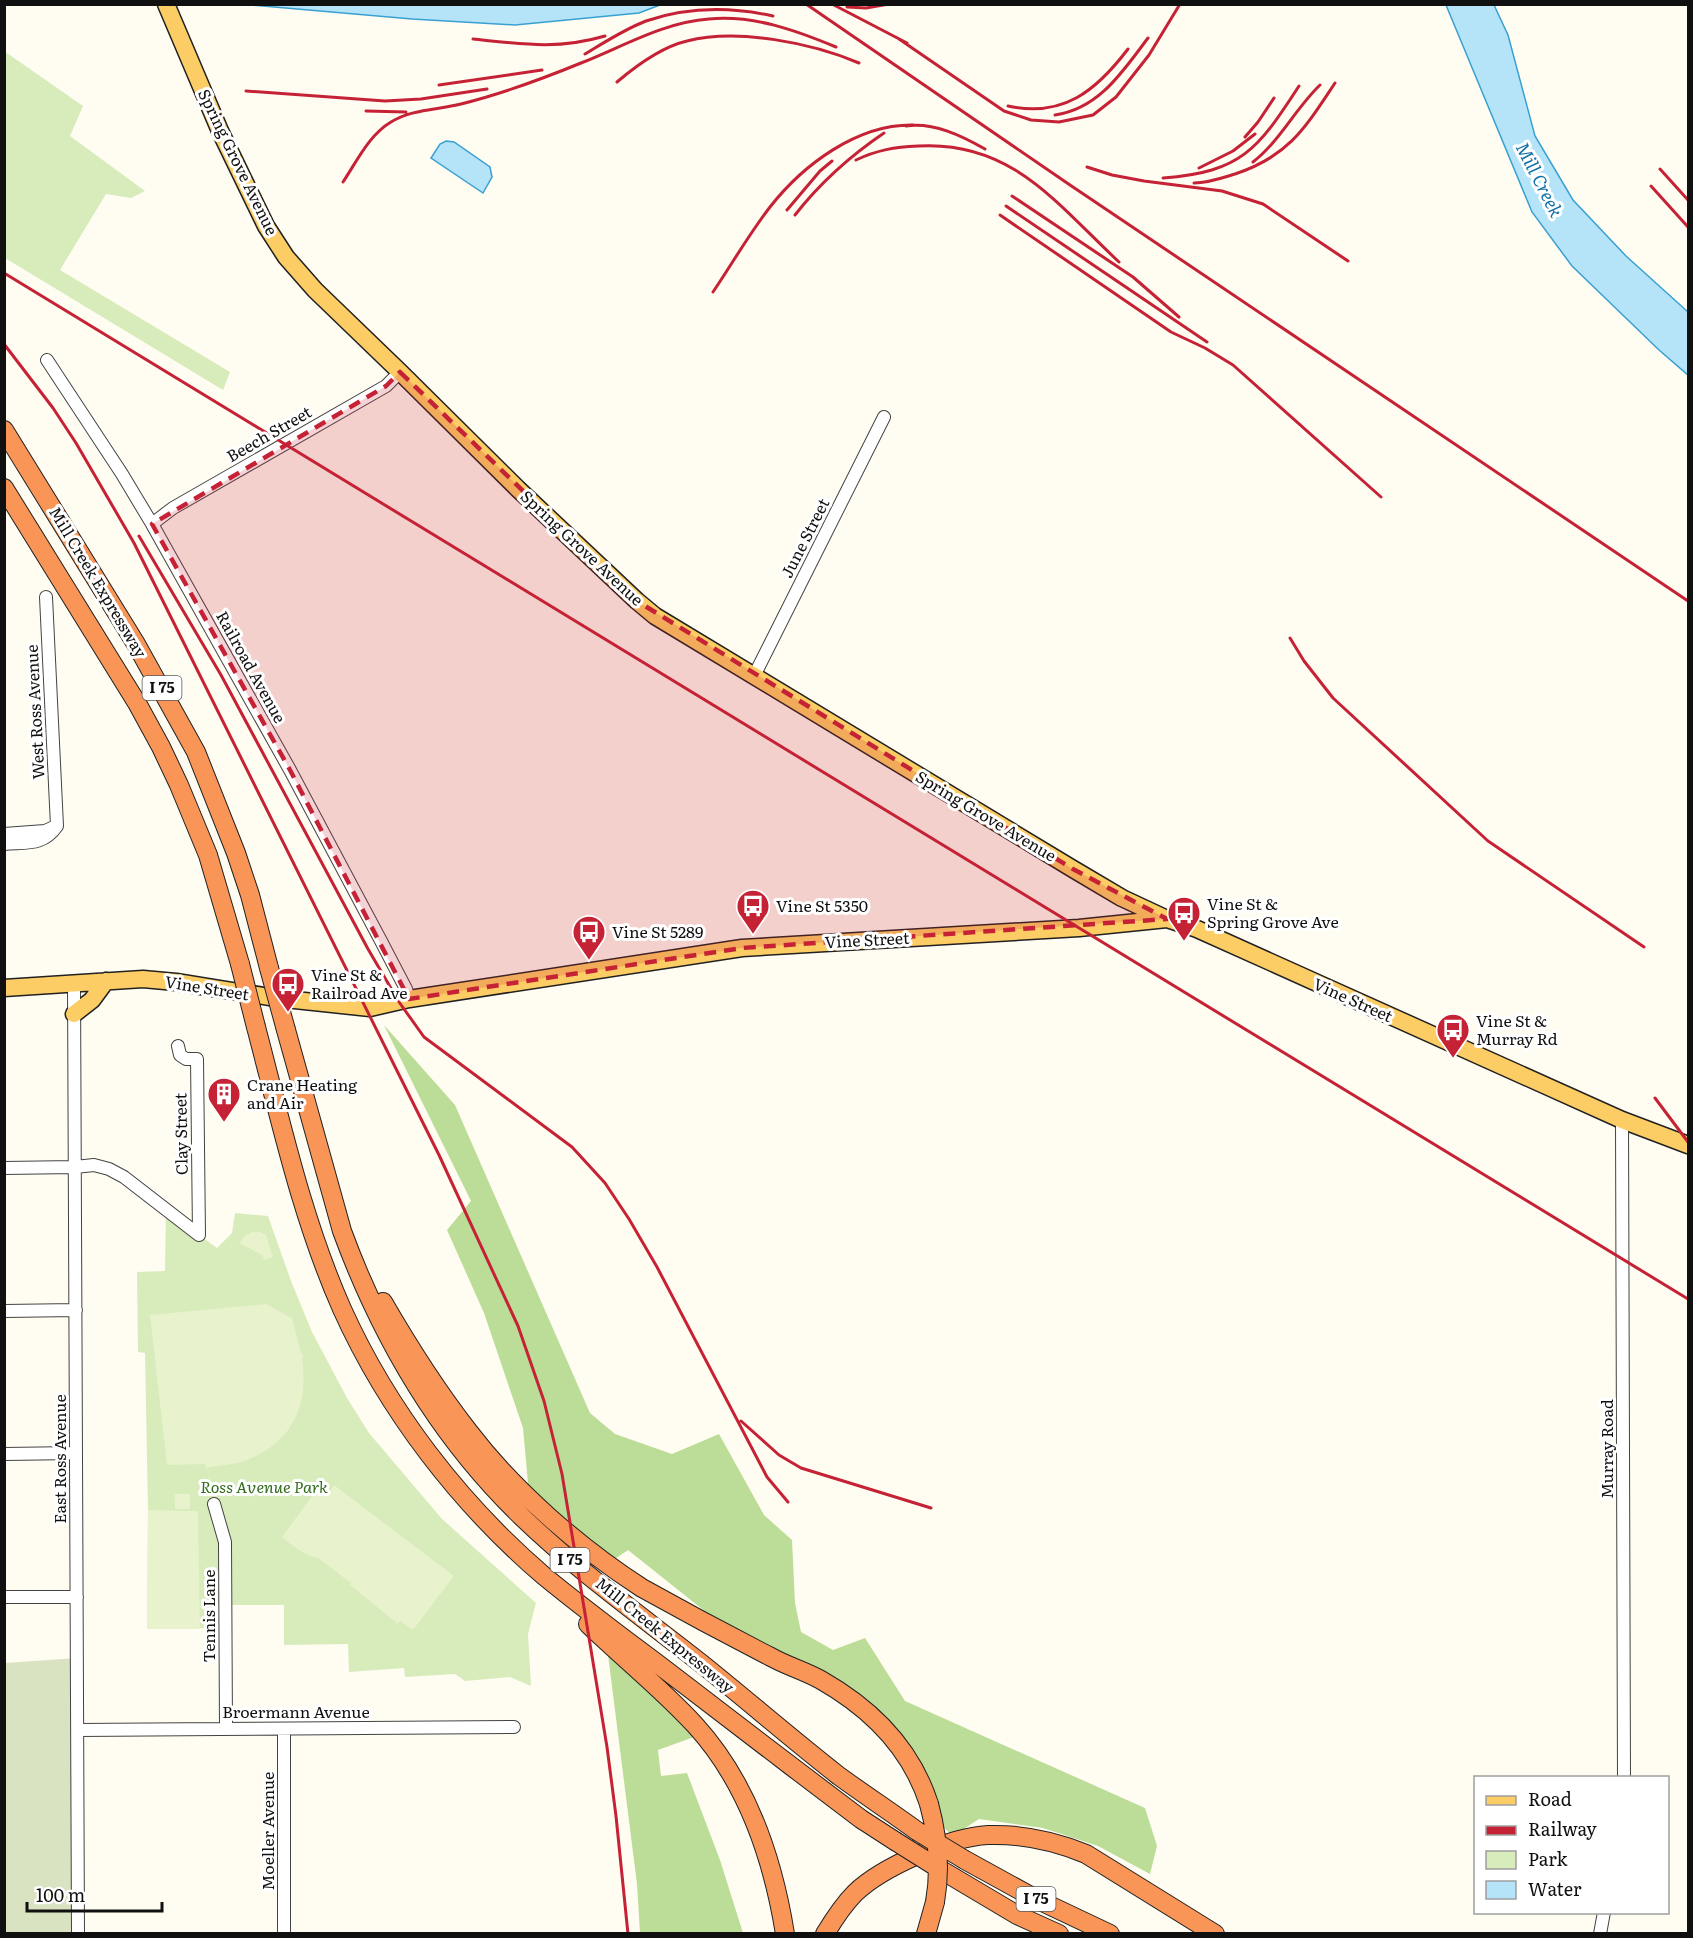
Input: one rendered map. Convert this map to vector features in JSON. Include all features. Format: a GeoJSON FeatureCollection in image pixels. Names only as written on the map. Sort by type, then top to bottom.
{"type":"FeatureCollection","features":[{"type":"Feature","properties":{"kind":"highway","name":"Mill Creek Expressway"},"geometry":{"type":"LineString","coordinates":[[4,430],[136,644],[196,752],[250,894],[286,1030],[353,1260],[400,1359],[440,1419],[498,1493],[550,1543],[840,1776],[917,1831],[965,1860],[1036,1899],[1110,1934]]}},
{"type":"Feature","properties":{"kind":"highway","name":"Mill Creek Expressway"},"geometry":{"type":"LineString","coordinates":[[4,488],[137,703],[179,785],[208,855],[240,964],[309,1223],[339,1302],[362,1348],[420,1442],[465,1498],[513,1547],[571,1598],[861,1819],[1017,1915],[1059,1934]]}},
{"type":"Feature","properties":{"kind":"highway"},"geometry":{"type":"LineString","coordinates":[[333,1196],[351,1227],[382,1300],[418,1360],[470,1434],[518,1487],[590,1551],[642,1588],[774,1659],[819,1679],[877,1719],[899,1744],[912,1763],[929,1804],[936,1835],[938,1882],[926,1934]]}},
{"type":"Feature","properties":{"kind":"highway"},"geometry":{"type":"LineString","coordinates":[[571,1598],[580,1616],[696,1726],[734,1779],[763,1845],[774,1879],[785,1934]]}},
{"type":"Feature","properties":{"kind":"highway"},"geometry":{"type":"LineString","coordinates":[[825,1934],[851,1898],[879,1875],[939,1847],[975,1837],[997,1835],[1052,1842],[1086,1854],[1215,1934]]}},
{"type":"Feature","properties":{"kind":"main road","name":"Spring Grove Avenue"},"geometry":{"type":"LineString","coordinates":[[169,11],[219,131],[266,226],[286,257],[315,290],[518,489],[638,601],[655,616],[755,674],[1073,869],[1122,898],[1167,919]]}},
{"type":"Feature","properties":{"kind":"main road","name":"Vine Street"},"geometry":{"type":"LineString","coordinates":[[4,988],[106,981],[163,981],[276,998],[370,1008],[409,999],[742,948],[1079,928],[1167,919],[1197,928],[1622,1120],[1689,1145]]}},
{"type":"Feature","properties":{"kind":"main road"},"geometry":{"type":"LineString","coordinates":[[74,1014],[92,1000],[106,981]]}},
{"type":"Feature","properties":{"kind":"street","name":"Railroad Avenue"},"geometry":{"type":"LineString","coordinates":[[46,360],[122,474],[152,524],[295,780],[386,950],[409,999]]}},
{"type":"Feature","properties":{"kind":"street","name":"Beech Street"},"geometry":{"type":"LineString","coordinates":[[152,524],[173,508],[386,386],[400,372]]}},
{"type":"Feature","properties":{"kind":"street","name":"June Street"},"geometry":{"type":"LineString","coordinates":[[755,674],[884,417]]}},
{"type":"Feature","properties":{"kind":"street","name":"West Ross Avenue"},"geometry":{"type":"LineString","coordinates":[[46,597],[57,826]]}},
{"type":"Feature","properties":{"kind":"street"},"geometry":{"type":"LineString","coordinates":[[4,834],[45,831],[57,826]]}},
{"type":"Feature","properties":{"kind":"street"},"geometry":{"type":"LineString","coordinates":[[4,844],[40,841],[50,836],[57,826]]}},
{"type":"Feature","properties":{"kind":"street","name":"East Ross Avenue"},"geometry":{"type":"LineString","coordinates":[[74,984],[78,1934]]}},
{"type":"Feature","properties":{"kind":"street","name":"Clay Street"},"geometry":{"type":"LineString","coordinates":[[75,1167],[102,1166],[124,1177],[199,1235],[196,1059],[186,1059],[180,1055],[178,1046]]}},
{"type":"Feature","properties":{"kind":"street","name":"Murray Road"},"geometry":{"type":"LineString","coordinates":[[1622,1120],[1624,1776]]}},
{"type":"Feature","properties":{"kind":"street"},"geometry":{"type":"LineString","coordinates":[[4,1168],[75,1167]]}},
{"type":"Feature","properties":{"kind":"street"},"geometry":{"type":"LineString","coordinates":[[4,1311],[76,1310]]}},
{"type":"Feature","properties":{"kind":"street"},"geometry":{"type":"LineString","coordinates":[[4,1454],[76,1453]]}},
{"type":"Feature","properties":{"kind":"street","name":"Tennis Lane"},"geometry":{"type":"LineString","coordinates":[[214,1504],[225,1542],[225,1729]]}},
{"type":"Feature","properties":{"kind":"street"},"geometry":{"type":"LineString","coordinates":[[4,1597],[77,1597]]}},
{"type":"Feature","properties":{"kind":"street","name":"Broermann Avenue"},"geometry":{"type":"LineString","coordinates":[[78,1730],[514,1727]]}},
{"type":"Feature","properties":{"kind":"street","name":"Moeller Avenue"},"geometry":{"type":"LineString","coordinates":[[284,1729],[284,1934]]}},
{"type":"Feature","properties":{"kind":"street"},"geometry":{"type":"LineString","coordinates":[[1600,1934],[1604,1914]]}},
{"type":"Feature","properties":{"kind":"highlighted area"},"geometry":{"type":"Polygon","coordinates":[[[400,372],[637,601],[1073,869],[1167,919],[742,948],[409,999],[290,770],[152,524],[386,386],[400,372]]]}},
{"type":"Feature","properties":{"kind":"green space"},"geometry":{"type":"Polygon","coordinates":[[[4,51],[83,106],[70,136],[145,191],[131,198],[106,194],[60,270],[230,372],[223,390],[5,258],[4,51]]]}},
{"type":"Feature","properties":{"kind":"green space"},"geometry":{"type":"Polygon","coordinates":[[[384,1025],[455,1105],[590,1413],[615,1434],[672,1454],[719,1434],[764,1515],[792,1540],[795,1603],[801,1632],[833,1650],[865,1638],[905,1701],[1145,1808],[1157,1846],[1150,1874],[1098,1846],[1043,1828],[979,1819],[953,1836],[942,1826],[893,1729],[707,1613],[628,1550],[600,1569],[530,1505],[523,1428],[484,1313],[447,1230],[471,1201],[384,1025]]]}},
{"type":"Feature","properties":{"kind":"green space","name":"Ross Avenue Park"},"geometry":{"type":"Polygon","coordinates":[[[166,1211],[217,1248],[232,1233],[235,1213],[268,1216],[312,1332],[347,1398],[369,1433],[442,1519],[536,1603],[528,1634],[531,1686],[510,1677],[465,1681],[455,1674],[405,1677],[404,1668],[349,1672],[348,1644],[284,1645],[284,1605],[216,1605],[216,1628],[147,1629],[148,1510],[145,1353],[138,1352],[137,1272],[165,1271],[166,1211]]]}},
{"type":"Feature","properties":{"kind":"green space"},"geometry":{"type":"Polygon","coordinates":[[[252,1232],[266,1235],[273,1257],[264,1260],[262,1255],[239,1243],[252,1232]]]}},
{"type":"Feature","properties":{"kind":"green space"},"geometry":{"type":"Polygon","coordinates":[[[266,1304],[292,1318],[301,1353],[304,1356],[302,1358],[303,1391],[294,1420],[276,1443],[242,1462],[206,1468],[205,1464],[167,1465],[150,1315],[266,1304]]]}},
{"type":"Feature","properties":{"kind":"green space"},"geometry":{"type":"Polygon","coordinates":[[[320,1485],[330,1491],[334,1485],[454,1576],[413,1630],[400,1621],[398,1624],[318,1558],[303,1553],[282,1537],[320,1485]]]}},
{"type":"Feature","properties":{"kind":"green space"},"geometry":{"type":"Polygon","coordinates":[[[175,1494],[190,1494],[190,1509],[175,1509],[175,1494]]]}},
{"type":"Feature","properties":{"kind":"green space"},"geometry":{"type":"Polygon","coordinates":[[[148,1510],[198,1511],[200,1629],[147,1629],[148,1510]]]}},
{"type":"Feature","properties":{"kind":"green space"},"geometry":{"type":"Polygon","coordinates":[[[607,1647],[694,1737],[658,1750],[661,1776],[687,1773],[720,1860],[743,1933],[640,1933],[637,1884],[607,1647]]]}},
{"type":"Feature","properties":{"kind":"green space"},"geometry":{"type":"Polygon","coordinates":[[[77,1658],[78,1933],[5,1934],[5,1663],[77,1658]]]}},
{"type":"Feature","properties":{"kind":"water"},"geometry":{"type":"Polygon","coordinates":[[[251,5],[660,5],[639,13],[515,25],[251,5]]]}},
{"type":"Feature","properties":{"kind":"water","name":"Mill Creek"},"geometry":{"type":"Polygon","coordinates":[[[1446,5],[1494,5],[1508,35],[1535,136],[1573,200],[1626,256],[1688,312],[1688,375],[1572,266],[1532,212],[1446,5]]]}},
{"type":"Feature","properties":{"kind":"water"},"geometry":{"type":"Polygon","coordinates":[[[446,141],[454,142],[490,167],[492,177],[483,193],[431,158],[440,144],[446,141]]]}},
{"type":"Feature","properties":{"kind":"railway"},"geometry":{"type":"LineString","coordinates":[[806,4],[1070,185],[1688,601]]}},
{"type":"Feature","properties":{"kind":"railway"},"geometry":{"type":"LineString","coordinates":[[832,4],[907,43]]}},
{"type":"Feature","properties":{"kind":"railway"},"geometry":{"type":"LineString","coordinates":[[847,7],[866,8],[889,4]]}},
{"type":"Feature","properties":{"kind":"railway"},"geometry":{"type":"LineString","coordinates":[[899,39],[1004,111],[1031,120],[1059,122],[1093,115],[1116,97],[1149,55],[1180,4]]}},
{"type":"Feature","properties":{"kind":"railway"},"geometry":{"type":"LineString","coordinates":[[585,54],[638,24],[662,16],[710,10],[742,11],[773,16]]}},
{"type":"Feature","properties":{"kind":"railway"},"geometry":{"type":"LineString","coordinates":[[343,182],[376,134],[399,118],[506,91],[676,25],[709,19],[742,19],[774,25],[836,47]]}},
{"type":"Feature","properties":{"kind":"railway"},"geometry":{"type":"LineString","coordinates":[[473,39],[523,44],[555,44],[605,36]]}},
{"type":"Feature","properties":{"kind":"railway"},"geometry":{"type":"LineString","coordinates":[[617,82],[659,52],[677,44],[707,37],[729,36],[774,40],[819,49],[859,63]]}},
{"type":"Feature","properties":{"kind":"railway"},"geometry":{"type":"LineString","coordinates":[[1055,115],[1071,111],[1097,97],[1109,87],[1148,38]]}},
{"type":"Feature","properties":{"kind":"railway"},"geometry":{"type":"LineString","coordinates":[[1008,106],[1028,109],[1045,108],[1077,98],[1103,77],[1128,49]]}},
{"type":"Feature","properties":{"kind":"railway"},"geometry":{"type":"LineString","coordinates":[[439,85],[542,70]]}},
{"type":"Feature","properties":{"kind":"railway"},"geometry":{"type":"LineString","coordinates":[[1194,183],[1235,174],[1269,159],[1294,139],[1335,83]]}},
{"type":"Feature","properties":{"kind":"railway"},"geometry":{"type":"LineString","coordinates":[[1253,162],[1263,154],[1320,85]]}},
{"type":"Feature","properties":{"kind":"railway"},"geometry":{"type":"LineString","coordinates":[[1163,178],[1212,170],[1230,163],[1245,153],[1272,126],[1299,86]]}},
{"type":"Feature","properties":{"kind":"railway"},"geometry":{"type":"LineString","coordinates":[[246,91],[385,101],[421,99],[487,89]]}},
{"type":"Feature","properties":{"kind":"railway"},"geometry":{"type":"LineString","coordinates":[[1245,137],[1274,98]]}},
{"type":"Feature","properties":{"kind":"railway"},"geometry":{"type":"LineString","coordinates":[[366,111],[406,112]]}},
{"type":"Feature","properties":{"kind":"railway"},"geometry":{"type":"LineString","coordinates":[[713,292],[770,207],[798,176],[815,162],[852,139],[872,131],[913,125]]}},
{"type":"Feature","properties":{"kind":"railway"},"geometry":{"type":"LineString","coordinates":[[906,126],[937,128],[985,149]]}},
{"type":"Feature","properties":{"kind":"railway"},"geometry":{"type":"LineString","coordinates":[[795,215],[836,171],[884,133]]}},
{"type":"Feature","properties":{"kind":"railway"},"geometry":{"type":"LineString","coordinates":[[1199,168],[1233,151],[1255,134]]}},
{"type":"Feature","properties":{"kind":"railway"},"geometry":{"type":"LineString","coordinates":[[856,160],[886,150],[918,146],[951,147],[980,153],[1006,165],[1053,198],[1119,262]]}},
{"type":"Feature","properties":{"kind":"railway"},"geometry":{"type":"LineString","coordinates":[[787,210],[820,171],[832,161]]}},
{"type":"Feature","properties":{"kind":"railway"},"geometry":{"type":"LineString","coordinates":[[1087,167],[1112,175],[1144,181],[1222,191],[1263,204],[1348,261]]}},
{"type":"Feature","properties":{"kind":"railway"},"geometry":{"type":"LineString","coordinates":[[1660,169],[1688,200]]}},
{"type":"Feature","properties":{"kind":"railway"},"geometry":{"type":"LineString","coordinates":[[1651,186],[1688,227]]}},
{"type":"Feature","properties":{"kind":"railway"},"geometry":{"type":"LineString","coordinates":[[1012,196],[1133,277],[1179,317]]}},
{"type":"Feature","properties":{"kind":"railway"},"geometry":{"type":"LineString","coordinates":[[1006,206],[1207,342]]}},
{"type":"Feature","properties":{"kind":"railway"},"geometry":{"type":"LineString","coordinates":[[1000,215],[1171,332],[1205,348],[1233,365],[1381,497]]}},
{"type":"Feature","properties":{"kind":"railway"},"geometry":{"type":"LineString","coordinates":[[4,273],[1688,1299]]}},
{"type":"Feature","properties":{"kind":"railway"},"geometry":{"type":"LineString","coordinates":[[4,344],[53,408],[76,443],[134,543],[439,1155],[518,1326],[544,1401],[562,1474],[607,1747],[628,1934]]}},
{"type":"Feature","properties":{"kind":"railway"},"geometry":{"type":"LineString","coordinates":[[139,536],[221,675],[368,949],[399,1002],[424,1037],[572,1147],[605,1183],[657,1267],[767,1477],[788,1502]]}},
{"type":"Feature","properties":{"kind":"railway"},"geometry":{"type":"LineString","coordinates":[[1290,638],[1304,661],[1333,698],[1488,841],[1644,947]]}},
{"type":"Feature","properties":{"kind":"railway"},"geometry":{"type":"LineString","coordinates":[[1655,1098],[1688,1142]]}},
{"type":"Feature","properties":{"kind":"railway"},"geometry":{"type":"LineString","coordinates":[[741,1421],[779,1455],[801,1468],[931,1508]]}},
{"type":"Feature","properties":{"kind":"place","name":"Vine St 5350"},"geometry":{"type":"Point","coordinates":[753,935]}},
{"type":"Feature","properties":{"kind":"place","name":"Vine St & Spring Grove Ave"},"geometry":{"type":"Point","coordinates":[1184,942]}},
{"type":"Feature","properties":{"kind":"place","name":"Vine St 5289"},"geometry":{"type":"Point","coordinates":[589,961]}},
{"type":"Feature","properties":{"kind":"place","name":"Vine St & Railroad Ave"},"geometry":{"type":"Point","coordinates":[288,1013]}},
{"type":"Feature","properties":{"kind":"place","name":"Vine St & Murray Rd"},"geometry":{"type":"Point","coordinates":[1453,1059]}},
{"type":"Feature","properties":{"kind":"place","name":"Crane Heating and Air"},"geometry":{"type":"Point","coordinates":[224,1123]}}]}
